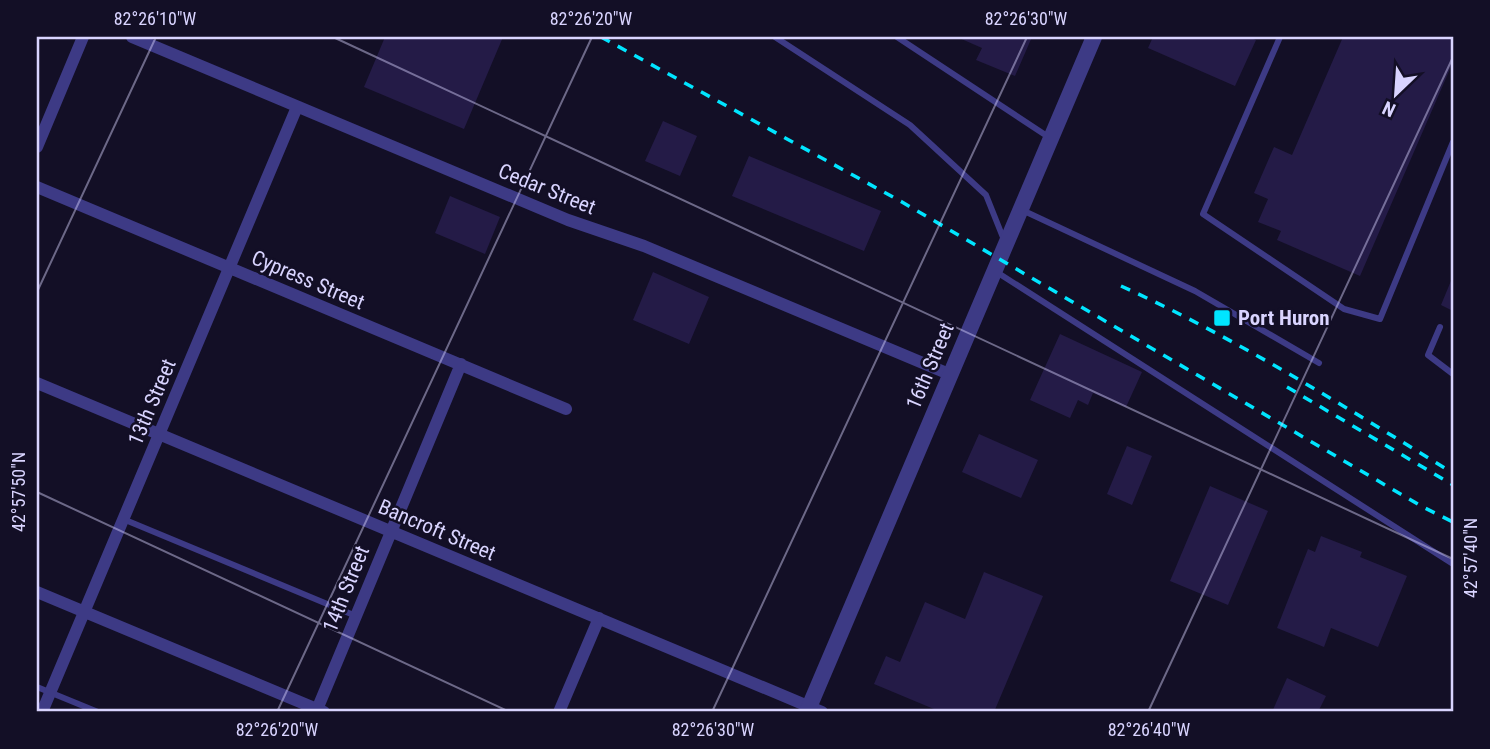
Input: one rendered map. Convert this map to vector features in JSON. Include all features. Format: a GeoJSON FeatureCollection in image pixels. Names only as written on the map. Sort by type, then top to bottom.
{"type":"FeatureCollection","features":[{"type":"Feature","properties":{"kind":"street"},"geometry":{"type":"LineString","coordinates":[[37,147],[83,37]]}},
{"type":"Feature","properties":{"kind":"street","name":"Cedar Street"},"geometry":{"type":"LineString","coordinates":[[132,37],[568,220],[644,246],[949,374]]}},
{"type":"Feature","properties":{"kind":"street","name":"16th Street"},"geometry":{"type":"LineString","coordinates":[[812,710],[949,374],[1094,37]]}},
{"type":"Feature","properties":{"kind":"street","name":"13th Street"},"geometry":{"type":"LineString","coordinates":[[42,712],[297,107]]}},
{"type":"Feature","properties":{"kind":"street","name":"Cypress Street"},"geometry":{"type":"LineString","coordinates":[[37,187],[566,409]]}},
{"type":"Feature","properties":{"kind":"street","name":"14th Street"},"geometry":{"type":"LineString","coordinates":[[319,711],[461,365]]}},
{"type":"Feature","properties":{"kind":"street","name":"Bancroft Street"},"geometry":{"type":"LineString","coordinates":[[37,383],[812,710]]}},
{"type":"Feature","properties":{"kind":"street"},"geometry":{"type":"LineString","coordinates":[[37,592],[319,711]]}},
{"type":"Feature","properties":{"kind":"street"},"geometry":{"type":"LineString","coordinates":[[559,712],[599,618]]}},
{"type":"Feature","properties":{"kind":"lane"},"geometry":{"type":"LineString","coordinates":[[775,37],[910,125],[986,195],[1006,243]]}},
{"type":"Feature","properties":{"kind":"lane"},"geometry":{"type":"LineString","coordinates":[[897,37],[1052,139]]}},
{"type":"Feature","properties":{"kind":"lane"},"geometry":{"type":"LineString","coordinates":[[1280,37],[1203,214],[1344,309],[1380,319],[1453,142]]}},
{"type":"Feature","properties":{"kind":"lane"},"geometry":{"type":"LineString","coordinates":[[1021,210],[1195,291],[1319,363]]}},
{"type":"Feature","properties":{"kind":"lane"},"geometry":{"type":"LineString","coordinates":[[994,270],[1453,564]]}},
{"type":"Feature","properties":{"kind":"lane"},"geometry":{"type":"LineString","coordinates":[[1440,327],[1428,355],[1453,374]]}},
{"type":"Feature","properties":{"kind":"lane"},"geometry":{"type":"LineString","coordinates":[[123,519],[356,616]]}},
{"type":"Feature","properties":{"kind":"lane"},"geometry":{"type":"LineString","coordinates":[[37,687],[98,712]]}},
{"type":"Feature","properties":{"kind":"building"},"geometry":{"type":"Polygon","coordinates":[[[385,37],[503,37],[464,129],[364,87],[385,37]]]}},
{"type":"Feature","properties":{"kind":"building"},"geometry":{"type":"Polygon","coordinates":[[[957,37],[1032,37],[1015,76],[976,60],[982,48],[957,37]]]}},
{"type":"Feature","properties":{"kind":"building"},"geometry":{"type":"Polygon","coordinates":[[[1153,37],[1249,37],[1256,40],[1235,86],[1148,48],[1153,37]]]}},
{"type":"Feature","properties":{"kind":"building"},"geometry":{"type":"Polygon","coordinates":[[[1343,37],[1453,37],[1453,62],[1360,276],[1277,240],[1281,231],[1258,222],[1268,199],[1254,193],[1274,147],[1292,155],[1343,37]]]}},
{"type":"Feature","properties":{"kind":"building"},"geometry":{"type":"Polygon","coordinates":[[[663,121],[697,136],[680,176],[645,161],[663,121]]]}},
{"type":"Feature","properties":{"kind":"building"},"geometry":{"type":"Polygon","coordinates":[[[749,156],[881,211],[864,251],[732,196],[749,156]]]}},
{"type":"Feature","properties":{"kind":"building"},"geometry":{"type":"Polygon","coordinates":[[[450,196],[500,217],[485,254],[435,233],[450,196]]]}},
{"type":"Feature","properties":{"kind":"building"},"geometry":{"type":"Polygon","coordinates":[[[653,272],[709,297],[689,344],[633,320],[653,272]]]}},
{"type":"Feature","properties":{"kind":"building"},"geometry":{"type":"Polygon","coordinates":[[[1453,276],[1453,311],[1441,305],[1453,276]]]}},
{"type":"Feature","properties":{"kind":"building"},"geometry":{"type":"Polygon","coordinates":[[[1060,334],[1142,372],[1126,407],[1093,393],[1088,405],[1078,400],[1070,418],[1030,400],[1060,334]]]}},
{"type":"Feature","properties":{"kind":"building"},"geometry":{"type":"Polygon","coordinates":[[[979,434],[1038,460],[1021,498],[962,472],[979,434]]]}},
{"type":"Feature","properties":{"kind":"building"},"geometry":{"type":"Polygon","coordinates":[[[1127,446],[1152,456],[1132,505],[1107,494],[1127,446]]]}},
{"type":"Feature","properties":{"kind":"building"},"geometry":{"type":"Polygon","coordinates":[[[1210,486],[1268,511],[1228,605],[1170,581],[1210,486]]]}},
{"type":"Feature","properties":{"kind":"building"},"geometry":{"type":"Polygon","coordinates":[[[1321,536],[1362,552],[1360,557],[1407,576],[1378,647],[1331,628],[1324,647],[1277,628],[1308,549],[1315,552],[1321,536]]]}},
{"type":"Feature","properties":{"kind":"building"},"geometry":{"type":"Polygon","coordinates":[[[984,572],[1043,596],[994,712],[941,712],[874,684],[886,656],[900,662],[925,602],[965,619],[984,572]]]}},
{"type":"Feature","properties":{"kind":"building"},"geometry":{"type":"Polygon","coordinates":[[[1287,678],[1326,696],[1318,712],[1272,712],[1287,678]]]}},
{"type":"Feature","properties":{"kind":"railway"},"geometry":{"type":"LineString","coordinates":[[601,37],[902,202],[1421,506],[1453,522]]}},
{"type":"Feature","properties":{"kind":"railway"},"geometry":{"type":"LineString","coordinates":[[1121,286],[1248,351],[1453,473]]}},
{"type":"Feature","properties":{"kind":"railway"},"geometry":{"type":"LineString","coordinates":[[1287,387],[1453,485]]}},
{"type":"Feature","properties":{"kind":"place","name":"Port Huron"},"geometry":{"type":"Point","coordinates":[1222,318]}}]}
